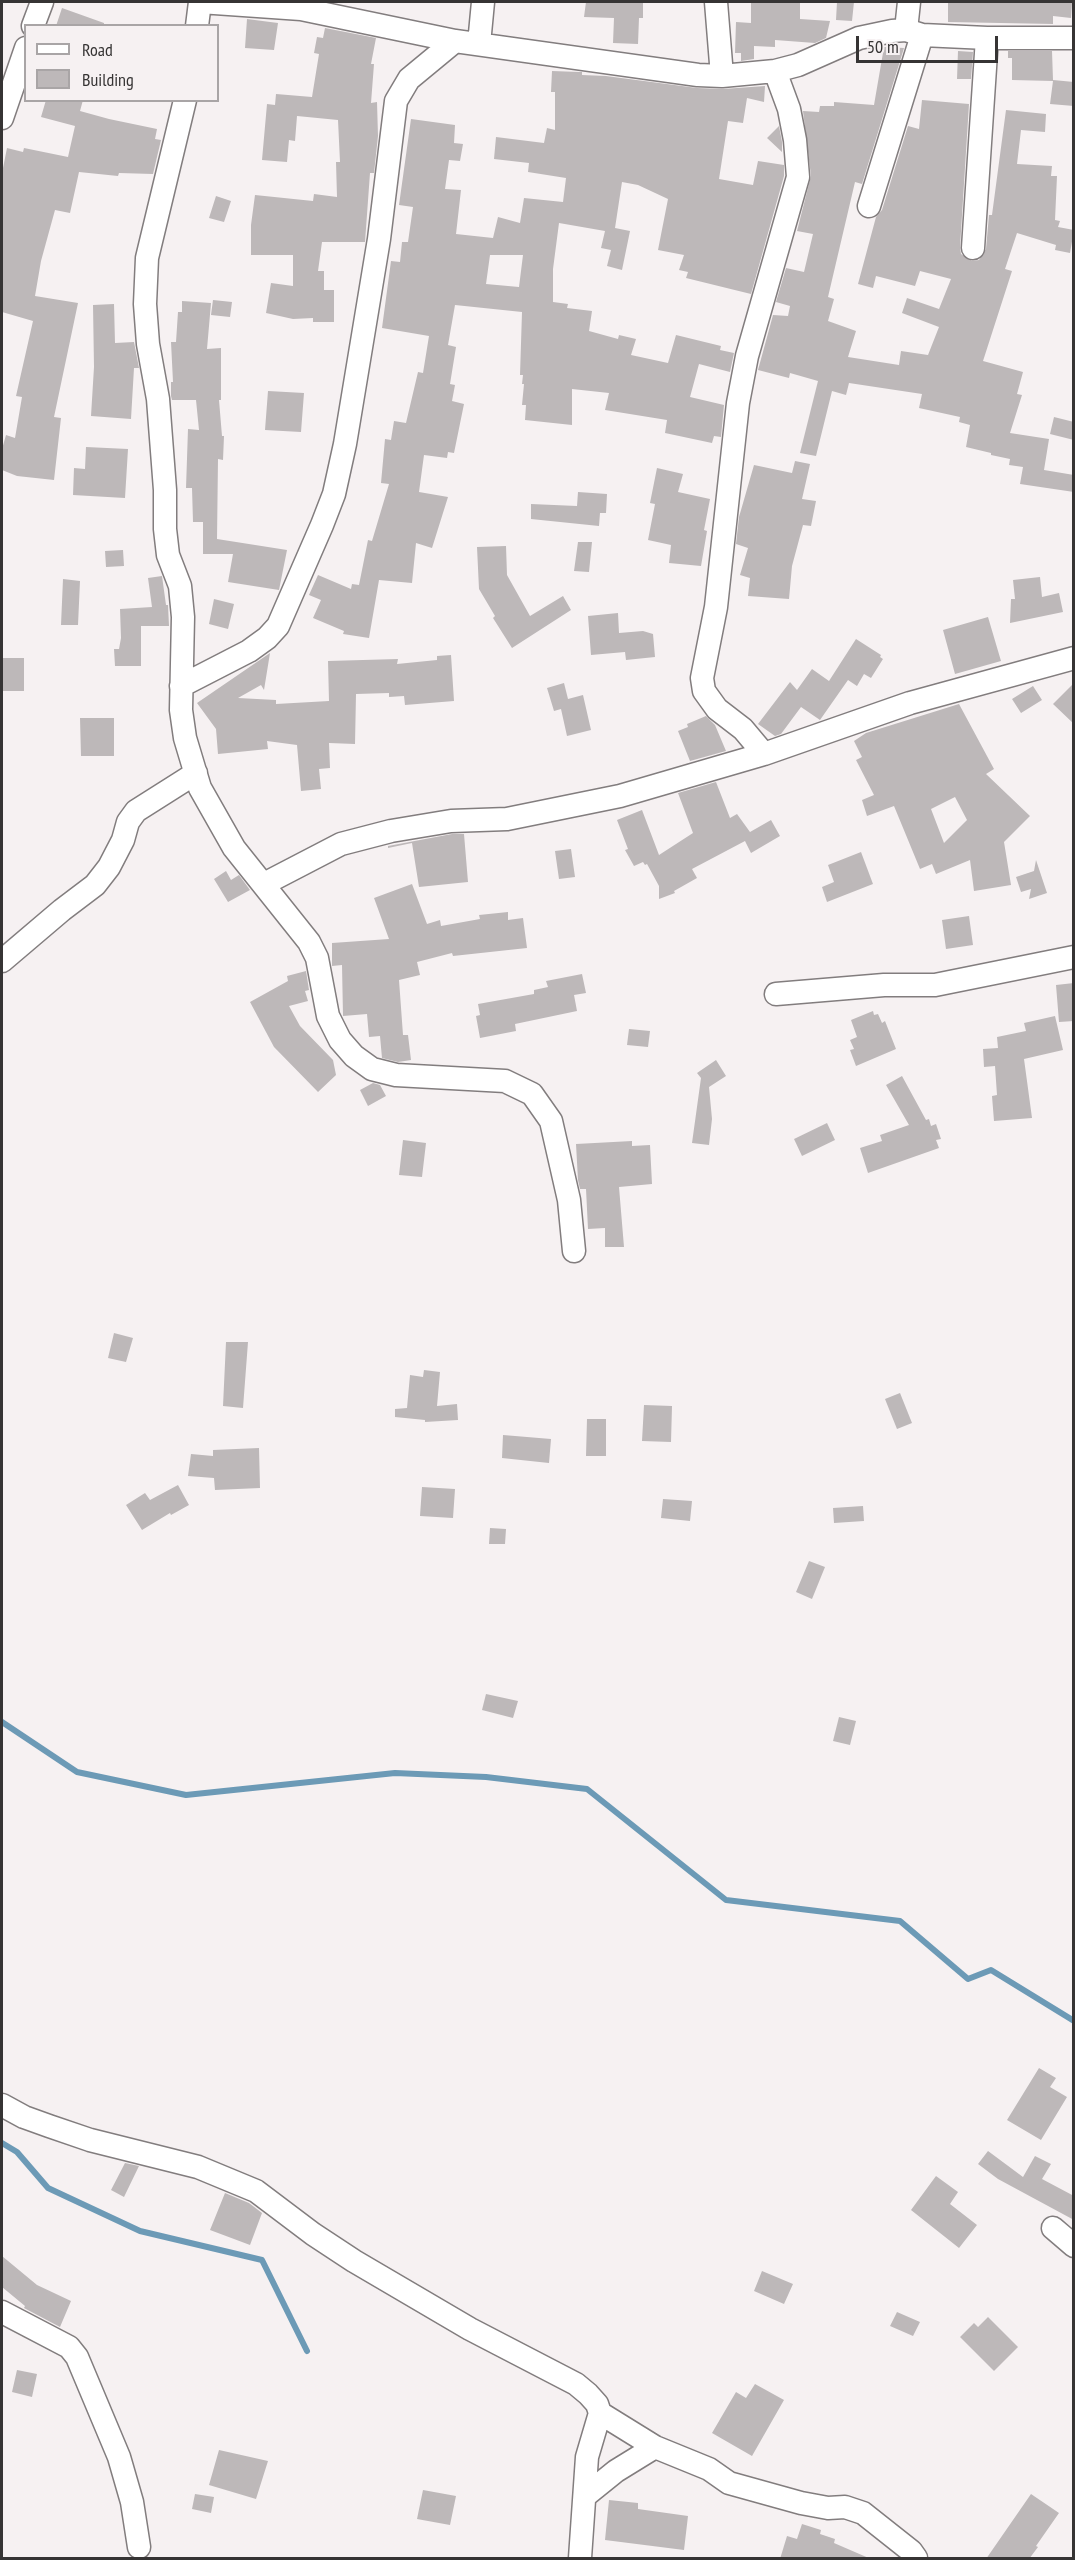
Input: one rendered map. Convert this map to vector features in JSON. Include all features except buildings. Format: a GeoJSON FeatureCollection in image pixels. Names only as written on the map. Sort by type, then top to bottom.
{"type":"FeatureCollection","features":[{"type":"Feature","properties":{"kind":"street"},"geometry":{"type":"LineString","coordinates":[[34,24],[42,2]]}},
{"type":"Feature","properties":{"kind":"street"},"geometry":{"type":"LineString","coordinates":[[197,24],[200,2],[302,5],[455,41],[698,75],[722,76],[775,71],[798,65],[867,36],[914,33],[987,38],[1074,38]]}},
{"type":"Feature","properties":{"kind":"street"},"geometry":{"type":"LineString","coordinates":[[479,44],[483,2]]}},
{"type":"Feature","properties":{"kind":"street"},"geometry":{"type":"LineString","coordinates":[[716,2],[722,76]]}},
{"type":"Feature","properties":{"kind":"street"},"geometry":{"type":"LineString","coordinates":[[869,206],[914,33],[909,2]]}},
{"type":"Feature","properties":{"kind":"street"},"geometry":{"type":"LineString","coordinates":[[973,248],[987,38]]}},
{"type":"Feature","properties":{"kind":"street"},"geometry":{"type":"LineString","coordinates":[[181,686],[249,651],[267,638],[278,626],[322,525],[334,494],[345,444],[380,238],[396,101],[409,79],[455,41]]}},
{"type":"Feature","properties":{"kind":"street"},"geometry":{"type":"LineString","coordinates":[[2,118],[24,54]]}},
{"type":"Feature","properties":{"kind":"street"},"geometry":{"type":"LineString","coordinates":[[764,754],[743,729],[717,709],[704,691],[702,678],[716,607],[738,403],[747,356],[798,177],[795,140],[789,109],[775,71]]}},
{"type":"Feature","properties":{"kind":"street"},"geometry":{"type":"LineString","coordinates":[[185,102],[147,258],[145,304],[148,344],[158,399],[168,555],[180,586],[183,617],[182,719],[200,788],[234,848],[309,942],[317,958],[328,1016],[340,1040],[354,1056],[372,1069],[396,1075],[505,1081],[532,1095],[551,1121],[554,1132],[569,1200],[574,1251]]}},
{"type":"Feature","properties":{"kind":"street"},"geometry":{"type":"LineString","coordinates":[[264,884],[341,844],[390,831],[451,820],[507,819],[620,796],[764,754],[910,703],[1074,658]]}},
{"type":"Feature","properties":{"kind":"street"},"geometry":{"type":"LineString","coordinates":[[2,961],[62,909],[95,885],[109,867],[123,840],[128,822],[136,811],[196,773]]}},
{"type":"Feature","properties":{"kind":"street"},"geometry":{"type":"LineString","coordinates":[[776,994],[884,985],[935,985],[1074,957]]}},
{"type":"Feature","properties":{"kind":"street"},"geometry":{"type":"LineString","coordinates":[[2,2105],[24,2117],[90,2140],[198,2167],[256,2191],[313,2234],[354,2261],[470,2329],[576,2384],[597,2404],[600,2413],[587,2457],[580,2559]]}},
{"type":"Feature","properties":{"kind":"street"},"geometry":{"type":"LineString","coordinates":[[1053,2228],[1074,2246]]}},
{"type":"Feature","properties":{"kind":"street"},"geometry":{"type":"LineString","coordinates":[[2,2312],[69,2347],[77,2357],[119,2457],[132,2502],[139,2547]]}},
{"type":"Feature","properties":{"kind":"street"},"geometry":{"type":"LineString","coordinates":[[600,2413],[656,2447],[709,2469],[729,2483],[801,2503],[828,2508],[845,2506],[863,2512],[911,2551],[916,2559]]}},
{"type":"Feature","properties":{"kind":"street"},"geometry":{"type":"LineString","coordinates":[[585,2496],[616,2471],[656,2447]]}},
{"type":"Feature","properties":{"kind":"waterway"},"geometry":{"type":"LineString","coordinates":[[2,1722],[77,1772],[186,1795],[395,1773],[486,1777],[587,1789],[726,1900],[900,1921],[968,1979],[991,1970],[1074,2021]]}},
{"type":"Feature","properties":{"kind":"waterway"},"geometry":{"type":"LineString","coordinates":[[2,2143],[17,2152],[48,2188],[140,2231],[262,2260],[307,2351]]}}]}
